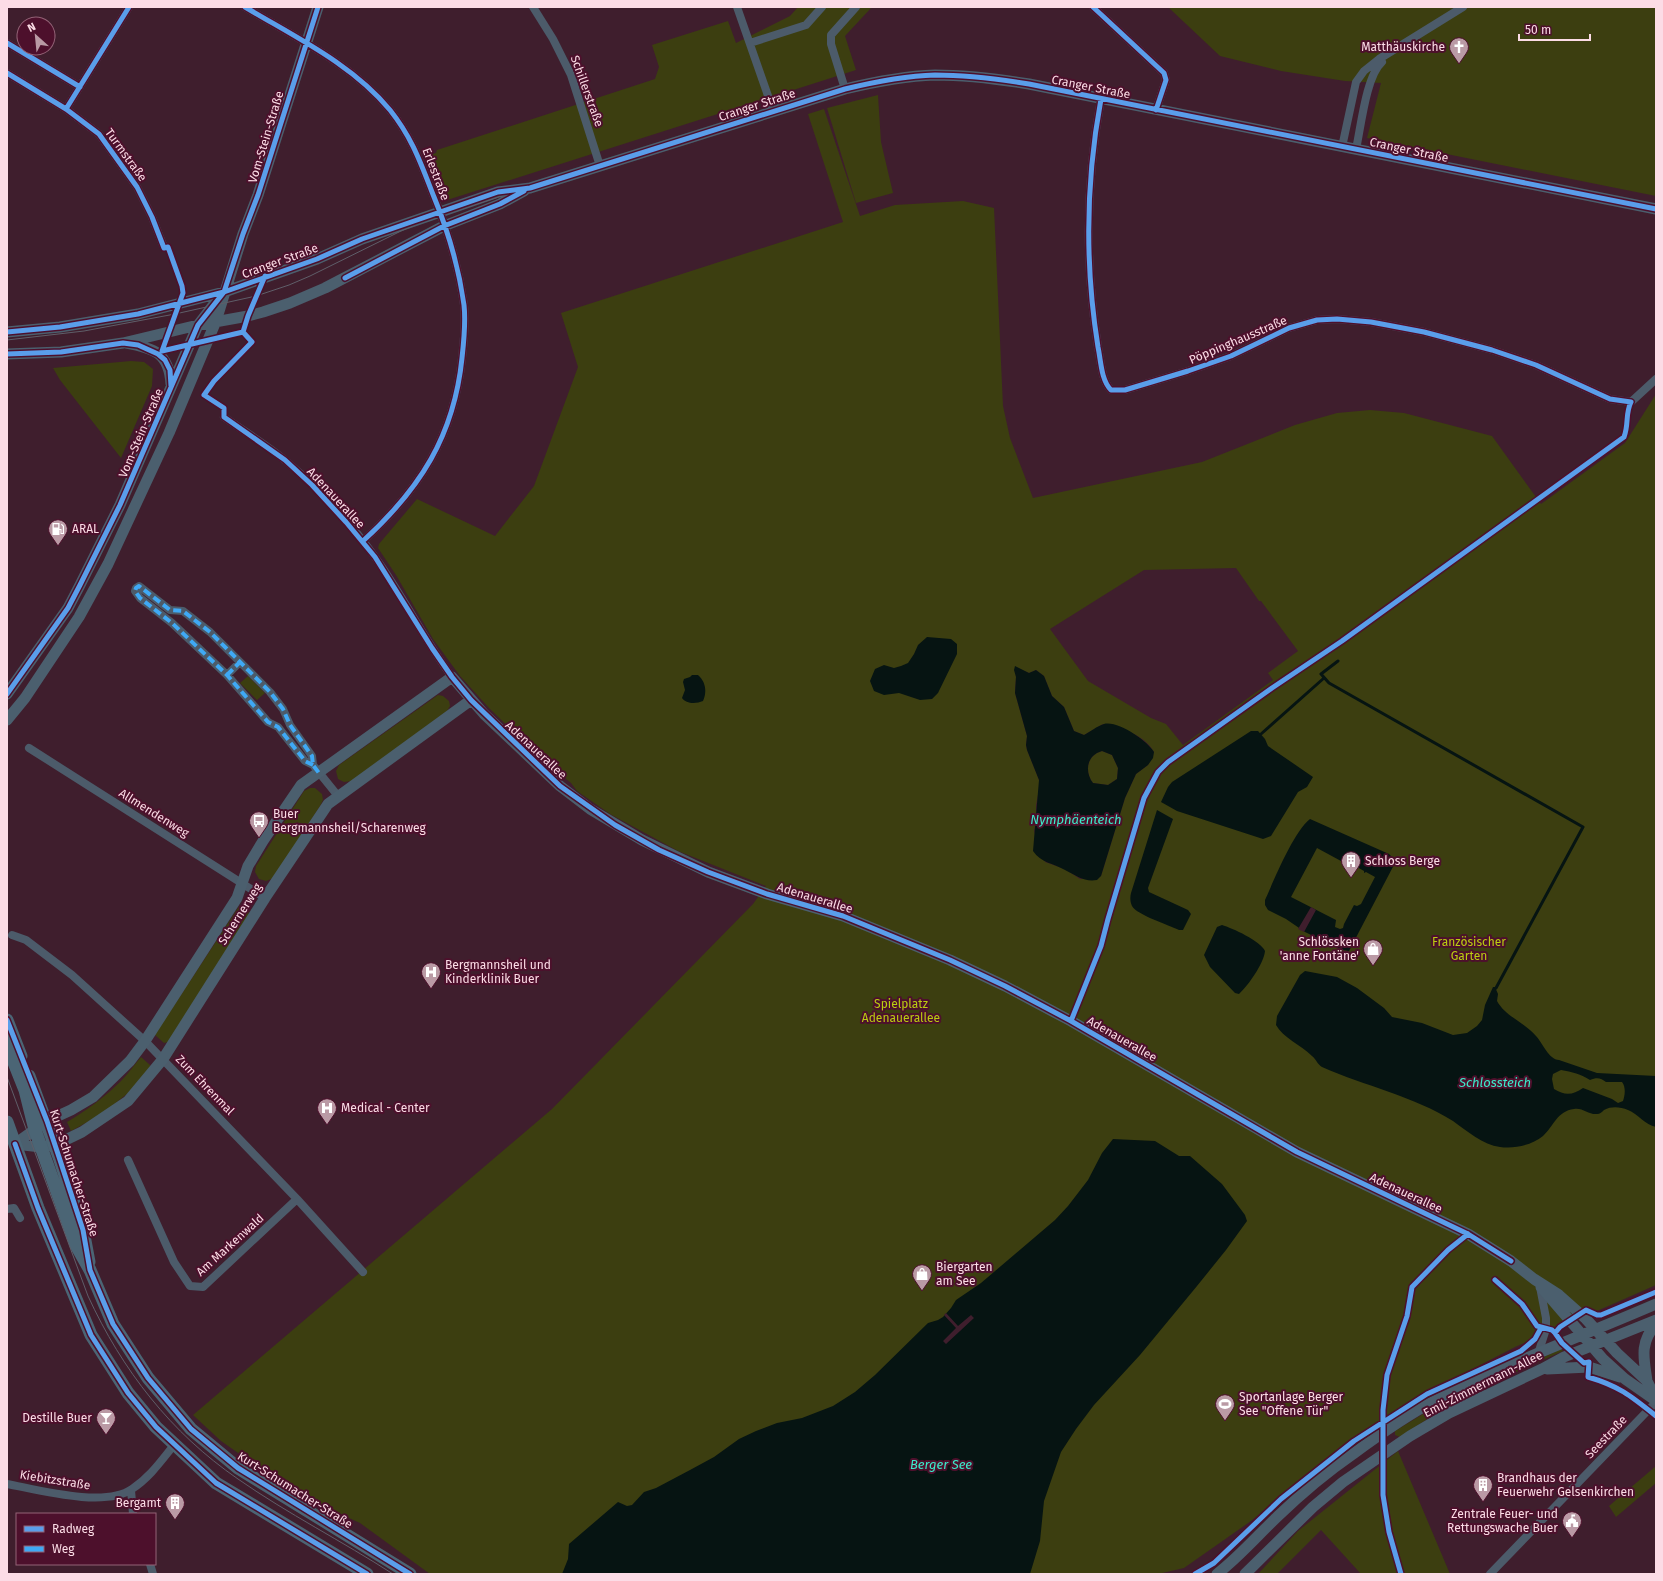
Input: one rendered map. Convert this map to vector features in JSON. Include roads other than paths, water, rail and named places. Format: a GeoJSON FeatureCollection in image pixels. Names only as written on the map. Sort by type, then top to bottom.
{"type":"FeatureCollection","features":[{"type":"Feature","properties":{"kind":"main road","name":"Vom-Stein-Straße"},"geometry":{"type":"LineString","coordinates":[[7,720],[25,698],[79,617],[108,564],[170,433],[216,321],[224,292],[243,234],[258,195],[318,7]]}},
{"type":"Feature","properties":{"kind":"main road","name":"Cranger Straße"},"geometry":{"type":"LineString","coordinates":[[7,332],[60,327],[138,314],[224,292],[317,259],[362,239],[498,192],[530,188],[773,110],[845,89],[898,78],[935,75],[964,76],[1009,81],[1656,209]]}},
{"type":"Feature","properties":{"kind":"main road","name":"Cranger Straße"},"geometry":{"type":"LineString","coordinates":[[7,354],[60,352],[123,343],[216,321],[248,316],[290,303],[325,288],[369,266],[444,226],[500,204],[530,188]]}},
{"type":"Feature","properties":{"kind":"main road","name":"Vom-Stein-Straße"},"geometry":{"type":"LineString","coordinates":[[7,694],[68,608],[80,586],[120,505],[198,325],[224,292]]}},
{"type":"Feature","properties":{"kind":"main road"},"geometry":{"type":"LineString","coordinates":[[123,343],[147,348],[165,360],[170,370],[171,388]]}},
{"type":"Feature","properties":{"kind":"main road","name":"Adenauerallee"},"geometry":{"type":"LineString","coordinates":[[452,677],[471,700],[560,786],[615,825],[653,847],[708,872],[767,894],[843,916],[929,951],[1004,986],[1071,1021],[1297,1152],[1468,1234],[1512,1261],[1537,1282],[1603,1359],[1625,1379],[1656,1400]]}},
{"type":"Feature","properties":{"kind":"main road","name":"Schernerweg"},"geometry":{"type":"LineString","coordinates":[[15,1144],[47,1121],[71,1110],[93,1097],[130,1061],[145,1041],[237,898],[248,866],[301,785],[316,769],[452,677]]}},
{"type":"Feature","properties":{"kind":"main road","name":"Schernerweg"},"geometry":{"type":"LineString","coordinates":[[15,1144],[41,1147],[55,1144],[82,1132],[128,1102],[163,1059],[265,898],[328,804],[471,700]]}},
{"type":"Feature","properties":{"kind":"main road","name":"Kurt-Schumacher-Straße"},"geometry":{"type":"LineString","coordinates":[[7,1020],[55,1144],[83,1230],[90,1270]]}},
{"type":"Feature","properties":{"kind":"main road","name":"Kurt-Schumacher-Straße"},"geometry":{"type":"LineString","coordinates":[[7,1045],[25,1090],[35,1130],[76,1245],[90,1270],[114,1324],[148,1378],[191,1429],[238,1468],[410,1574]]}},
{"type":"Feature","properties":{"kind":"main road"},"geometry":{"type":"LineString","coordinates":[[7,1122],[38,1208],[91,1336],[128,1393],[156,1427],[216,1483],[367,1574]]}},
{"type":"Feature","properties":{"kind":"main road","name":"Adenauerallee"},"geometry":{"type":"LineString","coordinates":[[1537,1282],[1559,1295],[1596,1330],[1647,1381],[1656,1400]]}},
{"type":"Feature","properties":{"kind":"main road","name":"Emil-Zimmermann-Allee"},"geometry":{"type":"LineString","coordinates":[[1217,1574],[1303,1493],[1337,1465],[1368,1443],[1434,1402],[1538,1354],[1656,1304]]}},
{"type":"Feature","properties":{"kind":"main road","name":"Emil-Zimmermann-Allee"},"geometry":{"type":"LineString","coordinates":[[1245,1574],[1313,1507],[1379,1457],[1449,1413],[1564,1357],[1656,1320]]}},
{"type":"Feature","properties":{"kind":"main road"},"geometry":{"type":"LineString","coordinates":[[1647,1381],[1643,1349],[1650,1332],[1656,1324]]}},
{"type":"Feature","properties":{"kind":"main road"},"geometry":{"type":"LineString","coordinates":[[1542,1369],[1589,1367],[1625,1379]]}},
{"type":"Feature","properties":{"kind":"street"},"geometry":{"type":"LineString","coordinates":[[66,108],[129,7]]}},
{"type":"Feature","properties":{"kind":"street","name":"Erlestraße"},"geometry":{"type":"LineString","coordinates":[[245,7],[339,64],[355,76],[389,109],[403,127],[416,148],[440,212],[456,267],[464,305],[465,329],[456,400],[448,422],[429,463],[417,483],[390,516],[363,541]]}},
{"type":"Feature","properties":{"kind":"street","name":"Schillerstraße"},"geometry":{"type":"LineString","coordinates":[[533,7],[554,39],[571,75],[600,166]]}},
{"type":"Feature","properties":{"kind":"street"},"geometry":{"type":"LineString","coordinates":[[737,7],[773,110]]}},
{"type":"Feature","properties":{"kind":"street"},"geometry":{"type":"LineString","coordinates":[[750,43],[806,25],[822,7]]}},
{"type":"Feature","properties":{"kind":"street"},"geometry":{"type":"LineString","coordinates":[[845,89],[831,44],[831,34],[856,7]]}},
{"type":"Feature","properties":{"kind":"street"},"geometry":{"type":"LineString","coordinates":[[1093,7],[1164,73],[1166,80],[1156,110]]}},
{"type":"Feature","properties":{"kind":"street"},"geometry":{"type":"LineString","coordinates":[[1342,147],[1356,82],[1364,71],[1379,59],[1391,53],[1463,7]]}},
{"type":"Feature","properties":{"kind":"street"},"geometry":{"type":"LineString","coordinates":[[7,43],[80,87]]}},
{"type":"Feature","properties":{"kind":"street"},"geometry":{"type":"LineString","coordinates":[[1356,149],[1371,79],[1376,67],[1391,53]]}},
{"type":"Feature","properties":{"kind":"street","name":"Turmstraße"},"geometry":{"type":"LineString","coordinates":[[7,73],[66,108],[99,134],[120,160],[137,187],[145,202],[162,245]]}},
{"type":"Feature","properties":{"kind":"street","name":"Pöppinghausstraße"},"geometry":{"type":"LineString","coordinates":[[1101,99],[1097,120],[1090,206],[1090,281],[1096,334],[1103,376],[1106,385],[1111,390],[1125,390],[1231,356],[1289,328],[1317,320],[1337,319],[1371,322],[1424,332],[1492,350],[1536,365],[1610,398],[1631,402],[1656,378]]}},
{"type":"Feature","properties":{"kind":"street","name":"Adenauerallee"},"geometry":{"type":"LineString","coordinates":[[224,417],[285,460],[329,502],[363,541],[394,585],[428,642],[452,677]]}},
{"type":"Feature","properties":{"kind":"street"},"geometry":{"type":"LineString","coordinates":[[316,769],[312,756],[288,720],[283,709],[270,692],[210,632],[183,611],[170,610],[140,586],[136,588],[135,591],[140,598],[172,623],[227,675],[268,722],[278,727],[305,761],[316,769],[338,796]]}},
{"type":"Feature","properties":{"kind":"street"},"geometry":{"type":"LineString","coordinates":[[172,623],[183,611]]}},
{"type":"Feature","properties":{"kind":"street"},"geometry":{"type":"LineString","coordinates":[[227,675],[240,662]]}},
{"type":"Feature","properties":{"kind":"street"},"geometry":{"type":"LineString","coordinates":[[278,727],[288,720]]}},
{"type":"Feature","properties":{"kind":"street","name":"Allmendenweg"},"geometry":{"type":"LineString","coordinates":[[29,748],[265,898]]}},
{"type":"Feature","properties":{"kind":"street","name":"Zum Ehrenmal"},"geometry":{"type":"LineString","coordinates":[[12,935],[26,940],[72,976],[145,1041],[297,1199],[363,1272]]}},
{"type":"Feature","properties":{"kind":"street","name":"Am Markenwald"},"geometry":{"type":"LineString","coordinates":[[128,1160],[174,1262],[190,1286],[203,1287],[297,1199]]}},
{"type":"Feature","properties":{"kind":"street"},"geometry":{"type":"LineString","coordinates":[[7,1210],[14,1208],[20,1218]]}},
{"type":"Feature","properties":{"kind":"street"},"geometry":{"type":"LineString","coordinates":[[1537,1282],[1544,1305],[1546,1329],[1538,1354]]}},
{"type":"Feature","properties":{"kind":"street","name":"Seestraße"},"geometry":{"type":"LineString","coordinates":[[1490,1574],[1656,1400]]}},
{"type":"Feature","properties":{"kind":"street","name":"Kiebitzstraße"},"geometry":{"type":"LineString","coordinates":[[7,1484],[90,1498],[114,1497],[131,1490],[153,1473],[174,1445]]}},
{"type":"Feature","properties":{"kind":"street"},"geometry":{"type":"LineString","coordinates":[[131,1490],[133,1513]]}},
{"type":"Feature","properties":{"kind":"water"},"geometry":{"type":"Polygon","coordinates":[[[927,637],[951,639],[957,644],[957,654],[938,693],[932,699],[920,700],[899,693],[884,695],[874,691],[870,681],[875,669],[884,665],[894,668],[908,663],[918,645],[927,637]]]}},
{"type":"Feature","properties":{"kind":"water","name":"Nymphäenteich"},"geometry":{"type":"Polygon","coordinates":[[[1015,666],[1029,673],[1036,670],[1044,676],[1052,696],[1064,707],[1074,731],[1084,735],[1104,724],[1116,725],[1132,732],[1151,747],[1154,752],[1153,758],[1148,765],[1136,774],[1125,798],[1101,876],[1097,880],[1081,878],[1043,860],[1033,851],[1039,780],[1027,750],[1027,736],[1015,693],[1016,677],[1014,670],[1015,666]],[[1102,751],[1093,756],[1090,760],[1088,764],[1088,774],[1093,783],[1108,785],[1117,779],[1118,768],[1112,755],[1102,751]]]}},
{"type":"Feature","properties":{"kind":"water"},"geometry":{"type":"Polygon","coordinates":[[[692,675],[698,675],[704,684],[705,694],[703,701],[697,703],[691,703],[682,698],[685,690],[683,682],[684,679],[692,675]]]}},
{"type":"Feature","properties":{"kind":"water"},"geometry":{"type":"Polygon","coordinates":[[[1251,731],[1258,731],[1265,739],[1268,746],[1313,777],[1307,787],[1298,792],[1271,836],[1263,839],[1177,811],[1161,802],[1172,782],[1251,731]]]}},
{"type":"Feature","properties":{"kind":"water"},"geometry":{"type":"Polygon","coordinates":[[[1157,810],[1173,819],[1148,888],[1149,892],[1188,910],[1191,914],[1183,930],[1179,930],[1140,913],[1132,906],[1131,903],[1131,893],[1157,810]]]}},
{"type":"Feature","properties":{"kind":"water"},"geometry":{"type":"Polygon","coordinates":[[[1310,819],[1389,854],[1396,861],[1349,951],[1342,950],[1305,932],[1286,919],[1268,910],[1265,905],[1265,900],[1285,856],[1297,834],[1310,819]],[[1317,848],[1291,897],[1336,920],[1335,927],[1340,929],[1343,928],[1354,905],[1357,906],[1361,904],[1375,877],[1366,872],[1364,873],[1364,871],[1350,863],[1348,865],[1343,860],[1341,861],[1317,848]]]}},
{"type":"Feature","properties":{"kind":"water"},"geometry":{"type":"Polygon","coordinates":[[[1222,925],[1252,939],[1265,951],[1262,962],[1255,974],[1247,986],[1239,994],[1235,993],[1210,967],[1204,955],[1217,927],[1222,925]]]}},
{"type":"Feature","properties":{"kind":"water","name":"Schlossteich"},"geometry":{"type":"Polygon","coordinates":[[[1305,971],[1337,977],[1357,988],[1384,1008],[1392,1017],[1422,1023],[1453,1035],[1467,1033],[1477,1026],[1482,1020],[1485,1005],[1493,987],[1495,987],[1498,994],[1497,1001],[1501,1007],[1531,1031],[1549,1054],[1555,1059],[1597,1073],[1656,1076],[1656,1127],[1648,1124],[1632,1112],[1622,1108],[1610,1108],[1597,1114],[1577,1109],[1568,1110],[1556,1120],[1543,1136],[1529,1144],[1517,1147],[1500,1147],[1487,1144],[1438,1112],[1322,1067],[1308,1052],[1283,1034],[1276,1025],[1277,1016],[1300,975],[1305,971]],[[1561,1070],[1553,1074],[1552,1079],[1554,1089],[1562,1093],[1569,1094],[1583,1088],[1612,1099],[1618,1103],[1623,1101],[1625,1091],[1622,1082],[1606,1082],[1599,1078],[1590,1080],[1573,1072],[1561,1070]]]}},
{"type":"Feature","properties":{"kind":"water","name":"Berger See"},"geometry":{"type":"Polygon","coordinates":[[[1113,1139],[1155,1141],[1179,1156],[1190,1156],[1222,1184],[1245,1215],[1247,1221],[1226,1250],[1140,1355],[1094,1405],[1061,1452],[1044,1501],[1040,1541],[1030,1574],[562,1574],[568,1559],[569,1544],[618,1502],[627,1506],[632,1505],[644,1492],[656,1488],[714,1457],[739,1439],[777,1423],[802,1418],[833,1406],[855,1392],[875,1375],[928,1323],[943,1317],[956,1300],[981,1283],[1055,1220],[1088,1180],[1102,1153],[1113,1139]]]}},
{"type":"Feature","properties":{"kind":"waterway"},"geometry":{"type":"LineString","coordinates":[[1338,661],[1321,674],[1329,683],[1583,827],[1496,988]]}},
{"type":"Feature","properties":{"kind":"waterway"},"geometry":{"type":"LineString","coordinates":[[1261,734],[1324,678]]}},
{"type":"Feature","properties":{"kind":"tram line"},"geometry":{"type":"LineString","coordinates":[[7,340],[84,331],[175,314],[256,296],[310,276],[424,221],[831,90],[852,84],[894,76],[915,74],[958,73],[1001,77],[1656,208]]}},
{"type":"Feature","properties":{"kind":"tram line"},"geometry":{"type":"LineString","coordinates":[[925,78],[980,80],[1012,84]]}},
{"type":"Feature","properties":{"kind":"tram line"},"geometry":{"type":"LineString","coordinates":[[7,1077],[88,1296],[116,1349],[151,1398],[191,1441],[238,1479],[276,1504],[393,1574]]}},
{"type":"Feature","properties":{"kind":"place","name":"Matthäuskirche"},"geometry":{"type":"Point","coordinates":[1459,64]}},
{"type":"Feature","properties":{"kind":"place","name":"ARAL"},"geometry":{"type":"Point","coordinates":[58,546]}},
{"type":"Feature","properties":{"kind":"place","name":"Buer Bergmannsheil/Scharenweg"},"geometry":{"type":"Point","coordinates":[259,838]}},
{"type":"Feature","properties":{"kind":"place","name":"Schloss Berge"},"geometry":{"type":"Point","coordinates":[1351,878]}},
{"type":"Feature","properties":{"kind":"place","name":"Schlössken 'anne Fontäne'"},"geometry":{"type":"Point","coordinates":[1373,966]}},
{"type":"Feature","properties":{"kind":"place","name":"Bergmannsheil und Kinderklinik Buer"},"geometry":{"type":"Point","coordinates":[431,989]}},
{"type":"Feature","properties":{"kind":"place","name":"Medical - Center"},"geometry":{"type":"Point","coordinates":[327,1125]}},
{"type":"Feature","properties":{"kind":"place","name":"Biergarten am See"},"geometry":{"type":"Point","coordinates":[922,1291]}},
{"type":"Feature","properties":{"kind":"place","name":"Sportanlage Berger See \"Offene Tür\""},"geometry":{"type":"Point","coordinates":[1225,1421]}},
{"type":"Feature","properties":{"kind":"place","name":"Destille Buer"},"geometry":{"type":"Point","coordinates":[106,1435]}},
{"type":"Feature","properties":{"kind":"place","name":"Brandhaus der Feuerwehr Gelsenkirchen"},"geometry":{"type":"Point","coordinates":[1483,1502]}},
{"type":"Feature","properties":{"kind":"place","name":"Bergamt"},"geometry":{"type":"Point","coordinates":[175,1520]}},
{"type":"Feature","properties":{"kind":"place","name":"Zentrale Feuer- und Rettungswache Buer"},"geometry":{"type":"Point","coordinates":[1572,1538]}},
{"type":"Feature","properties":{"kind":"park label","name":"Französischer Garten"},"geometry":{"type":"Point","coordinates":[1469,949]}},
{"type":"Feature","properties":{"kind":"park label","name":"Spielplatz Adenauerallee"},"geometry":{"type":"Point","coordinates":[901,1011]}}]}
